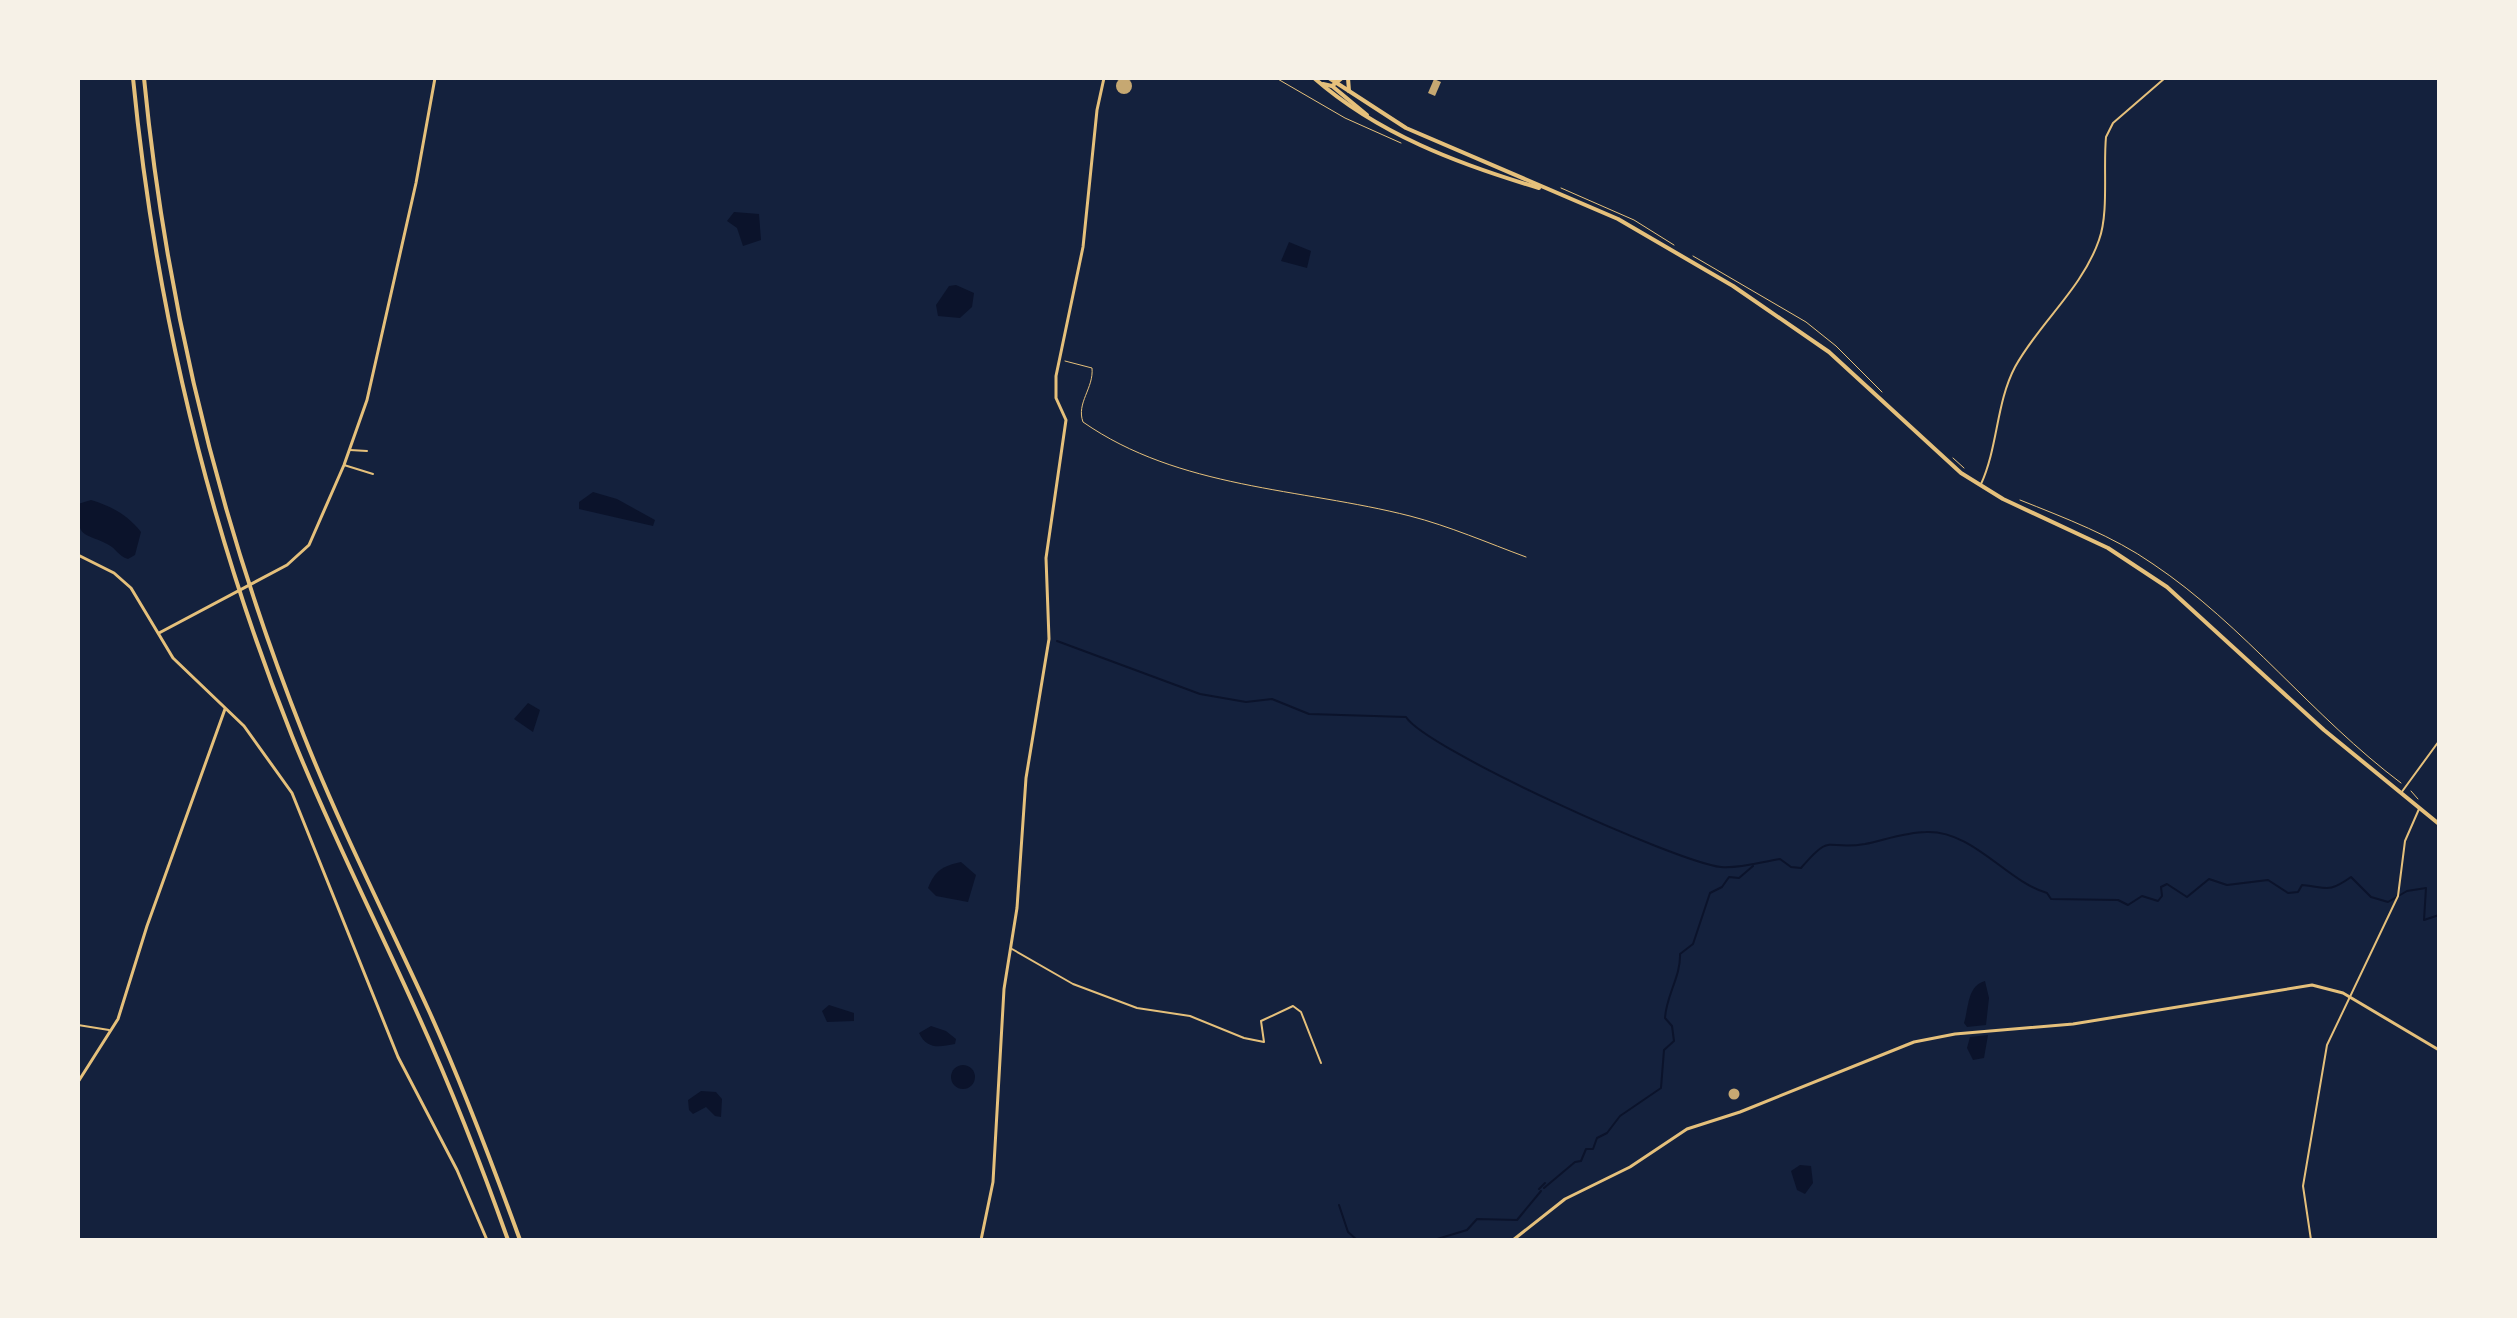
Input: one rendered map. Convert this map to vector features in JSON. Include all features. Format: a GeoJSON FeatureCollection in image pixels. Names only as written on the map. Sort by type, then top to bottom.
{"type":"FeatureCollection","features":[{"type":"Feature","properties":{"kind":"main road"},"geometry":{"type":"LineString","coordinates":[[133,78],[150,214],[173,341],[206,480],[236,579],[292,737],[429,1039],[508,1240]]}},
{"type":"Feature","properties":{"kind":"main road"},"geometry":{"type":"LineString","coordinates":[[144,78],[157,191],[184,339],[217,477],[255,604],[317,769],[449,1056],[520,1240]]}},
{"type":"Feature","properties":{"kind":"main road"},"geometry":{"type":"LineString","coordinates":[[1314,78],[1338,99],[1438,155],[1557,193]]}},
{"type":"Feature","properties":{"kind":"main road"},"geometry":{"type":"LineString","coordinates":[[1319,82],[1345,78],[1351,94]]}},
{"type":"Feature","properties":{"kind":"main road"},"geometry":{"type":"LineString","coordinates":[[1333,81],[1438,144],[1618,219],[1668,247],[1825,349],[1939,455],[1980,486],[2108,548],[2167,587],[2324,730],[2439,824]]}},
{"type":"Feature","properties":{"kind":"main road"},"geometry":{"type":"LineString","coordinates":[[1333,81],[1369,117]]}},
{"type":"Feature","properties":{"kind":"street"},"geometry":{"type":"LineString","coordinates":[[158,633],[265,579],[309,545],[350,450],[367,400],[435,78]]}},
{"type":"Feature","properties":{"kind":"street"},"geometry":{"type":"LineString","coordinates":[[981,1240],[992,1196],[1003,1002],[1011,949],[1026,778],[1049,639],[1046,558],[1066,420],[1055,388],[1083,247],[1097,110],[1104,78]]}},
{"type":"Feature","properties":{"kind":"street"},"geometry":{"type":"LineString","coordinates":[[1980,486],[1994,449],[2003,400],[2015,368],[2083,272],[2100,239],[2106,137],[2113,123],[2165,78]]}},
{"type":"Feature","properties":{"kind":"street"},"geometry":{"type":"LineString","coordinates":[[350,450],[367,451]]}},
{"type":"Feature","properties":{"kind":"street"},"geometry":{"type":"LineString","coordinates":[[357,458],[358,452]]}},
{"type":"Feature","properties":{"kind":"street"},"geometry":{"type":"LineString","coordinates":[[344,465],[373,474]]}},
{"type":"Feature","properties":{"kind":"street"},"geometry":{"type":"LineString","coordinates":[[78,555],[114,573],[131,588],[185,672],[257,741],[292,793],[398,1057],[457,1170],[487,1240]]}},
{"type":"Feature","properties":{"kind":"street"},"geometry":{"type":"LineString","coordinates":[[78,1082],[122,1008],[147,926],[225,709]]}},
{"type":"Feature","properties":{"kind":"street"},"geometry":{"type":"LineString","coordinates":[[2400,794],[2439,741]]}},
{"type":"Feature","properties":{"kind":"street"},"geometry":{"type":"LineString","coordinates":[[2311,1240],[2303,1191],[2309,1132],[2327,1045],[2398,896],[2405,841],[2419,809]]}},
{"type":"Feature","properties":{"kind":"street"},"geometry":{"type":"LineString","coordinates":[[1011,949],[1073,984],[1137,1008],[1190,1016],[1244,1038],[1264,1042],[1261,1021],[1293,1006],[1301,1012],[1321,1063]]}},
{"type":"Feature","properties":{"kind":"street"},"geometry":{"type":"LineString","coordinates":[[1513,1240],[1565,1199],[1630,1167],[1687,1129],[1740,1112],[1914,1042],[1963,1033],[2073,1024],[2306,985],[2348,997],[2439,1050]]}},
{"type":"Feature","properties":{"kind":"street"},"geometry":{"type":"LineString","coordinates":[[78,1025],[110,1030]]}},
{"type":"Feature","properties":{"kind":"path"},"geometry":{"type":"LineString","coordinates":[[1276,78],[1345,118],[1401,143]]}},
{"type":"Feature","properties":{"kind":"path"},"geometry":{"type":"LineString","coordinates":[[2435,78],[2439,82]]}},
{"type":"Feature","properties":{"kind":"path"},"geometry":{"type":"LineString","coordinates":[[1059,359],[1092,368],[1093,375],[1080,408],[1083,422],[1123,448],[1195,473],[1411,516],[1526,557]]}},
{"type":"Feature","properties":{"kind":"water"},"geometry":{"type":"Polygon","coordinates":[[[734,212],[759,214],[761,240],[743,246],[737,228],[727,221],[734,212]]]}},
{"type":"Feature","properties":{"kind":"water"},"geometry":{"type":"Polygon","coordinates":[[[1289,242],[1311,251],[1307,268],[1281,261],[1289,242]]]}},
{"type":"Feature","properties":{"kind":"water"},"geometry":{"type":"Polygon","coordinates":[[[956,285],[974,293],[972,307],[960,318],[938,316],[936,305],[949,286],[956,285]]]}},
{"type":"Feature","properties":{"kind":"water"},"geometry":{"type":"Polygon","coordinates":[[[593,492],[617,499],[655,520],[653,526],[579,509],[579,502],[593,492]]]}},
{"type":"Feature","properties":{"kind":"water"},"geometry":{"type":"Polygon","coordinates":[[[91,500],[119,512],[141,532],[135,555],[125,558],[80,529],[78,504],[91,500]]]}},
{"type":"Feature","properties":{"kind":"water"},"geometry":{"type":"Polygon","coordinates":[[[528,703],[540,710],[533,732],[514,719],[528,703]]]}},
{"type":"Feature","properties":{"kind":"water"},"geometry":{"type":"Polygon","coordinates":[[[961,862],[976,875],[968,902],[936,896],[928,888],[934,877],[944,867],[961,862]]]}},
{"type":"Feature","properties":{"kind":"water"},"geometry":{"type":"Polygon","coordinates":[[[1985,981],[1989,998],[1986,1025],[1967,1027],[1964,1023],[1972,992],[1985,981]]]}},
{"type":"Feature","properties":{"kind":"water"},"geometry":{"type":"Polygon","coordinates":[[[829,1005],[854,1013],[854,1021],[827,1022],[822,1011],[829,1005]]]}},
{"type":"Feature","properties":{"kind":"water"},"geometry":{"type":"Polygon","coordinates":[[[931,1026],[946,1031],[956,1039],[955,1044],[939,1046],[926,1042],[919,1033],[931,1026]]]}},
{"type":"Feature","properties":{"kind":"water"},"geometry":{"type":"Polygon","coordinates":[[[1988,1035],[1984,1058],[1973,1060],[1967,1048],[1970,1037],[1988,1035]]]}},
{"type":"Feature","properties":{"kind":"water"},"geometry":{"type":"Polygon","coordinates":[[[963,1065],[974,1072],[975,1077],[968,1088],[963,1089],[952,1082],[951,1077],[958,1066],[963,1065]]]}},
{"type":"Feature","properties":{"kind":"water"},"geometry":{"type":"Polygon","coordinates":[[[701,1091],[716,1092],[722,1099],[721,1117],[715,1116],[706,1107],[693,1114],[689,1110],[688,1100],[701,1091]]]}},
{"type":"Feature","properties":{"kind":"water"},"geometry":{"type":"Polygon","coordinates":[[[1800,1165],[1811,1166],[1813,1183],[1805,1194],[1797,1190],[1791,1171],[1800,1165]]]}},
{"type":"Feature","properties":{"kind":"building"},"geometry":{"type":"Polygon","coordinates":[[[1121,78],[1127,78],[1132,86],[1130,92],[1121,94],[1116,89],[1116,83],[1121,78]]]}},
{"type":"Feature","properties":{"kind":"building"},"geometry":{"type":"Polygon","coordinates":[[[1434,79],[1441,82],[1435,96],[1428,93],[1434,79]]]}},
{"type":"Feature","properties":{"kind":"building"},"geometry":{"type":"Polygon","coordinates":[[[1734,1088],[1740,1094],[1734,1100],[1728,1094],[1734,1088]]]}},
{"type":"Feature","properties":{"kind":"waterway"},"geometry":{"type":"LineString","coordinates":[[1057,641],[1200,694],[1246,702],[1272,699],[1309,714],[1406,717],[1423,732],[1457,753],[1554,802],[1656,846],[1721,867],[1780,859],[1791,867],[1801,868],[1825,846],[1852,846],[1926,832],[1943,834],[1974,847],[2017,878],[2047,893],[2051,899],[2118,900],[2128,905],[2142,896],[2158,901],[2162,896],[2161,887],[2167,884],[2187,897],[2209,879],[2227,885],[2268,880],[2288,893],[2298,892],[2302,885],[2332,888],[2351,877],[2371,897],[2388,902],[2407,891],[2426,888],[2424,920],[2439,915]]}},
{"type":"Feature","properties":{"kind":"waterway"},"geometry":{"type":"LineString","coordinates":[[1544,1188],[1575,1162],[1581,1161],[1586,1149],[1593,1149],[1597,1138],[1607,1133],[1620,1116],[1661,1088],[1664,1050],[1674,1041],[1672,1026],[1665,1018],[1680,954],[1693,944],[1710,893],[1722,887],[1729,877],[1739,878],[1753,866]]}},
{"type":"Feature","properties":{"kind":"waterway"},"geometry":{"type":"LineString","coordinates":[[1539,1189],[1545,1183]]}},
{"type":"Feature","properties":{"kind":"waterway"},"geometry":{"type":"LineString","coordinates":[[1434,1240],[1467,1230],[1477,1219],[1517,1220],[1541,1191]]}},
{"type":"Feature","properties":{"kind":"waterway"},"geometry":{"type":"LineString","coordinates":[[1339,1205],[1348,1232],[1357,1240]]}}]}
